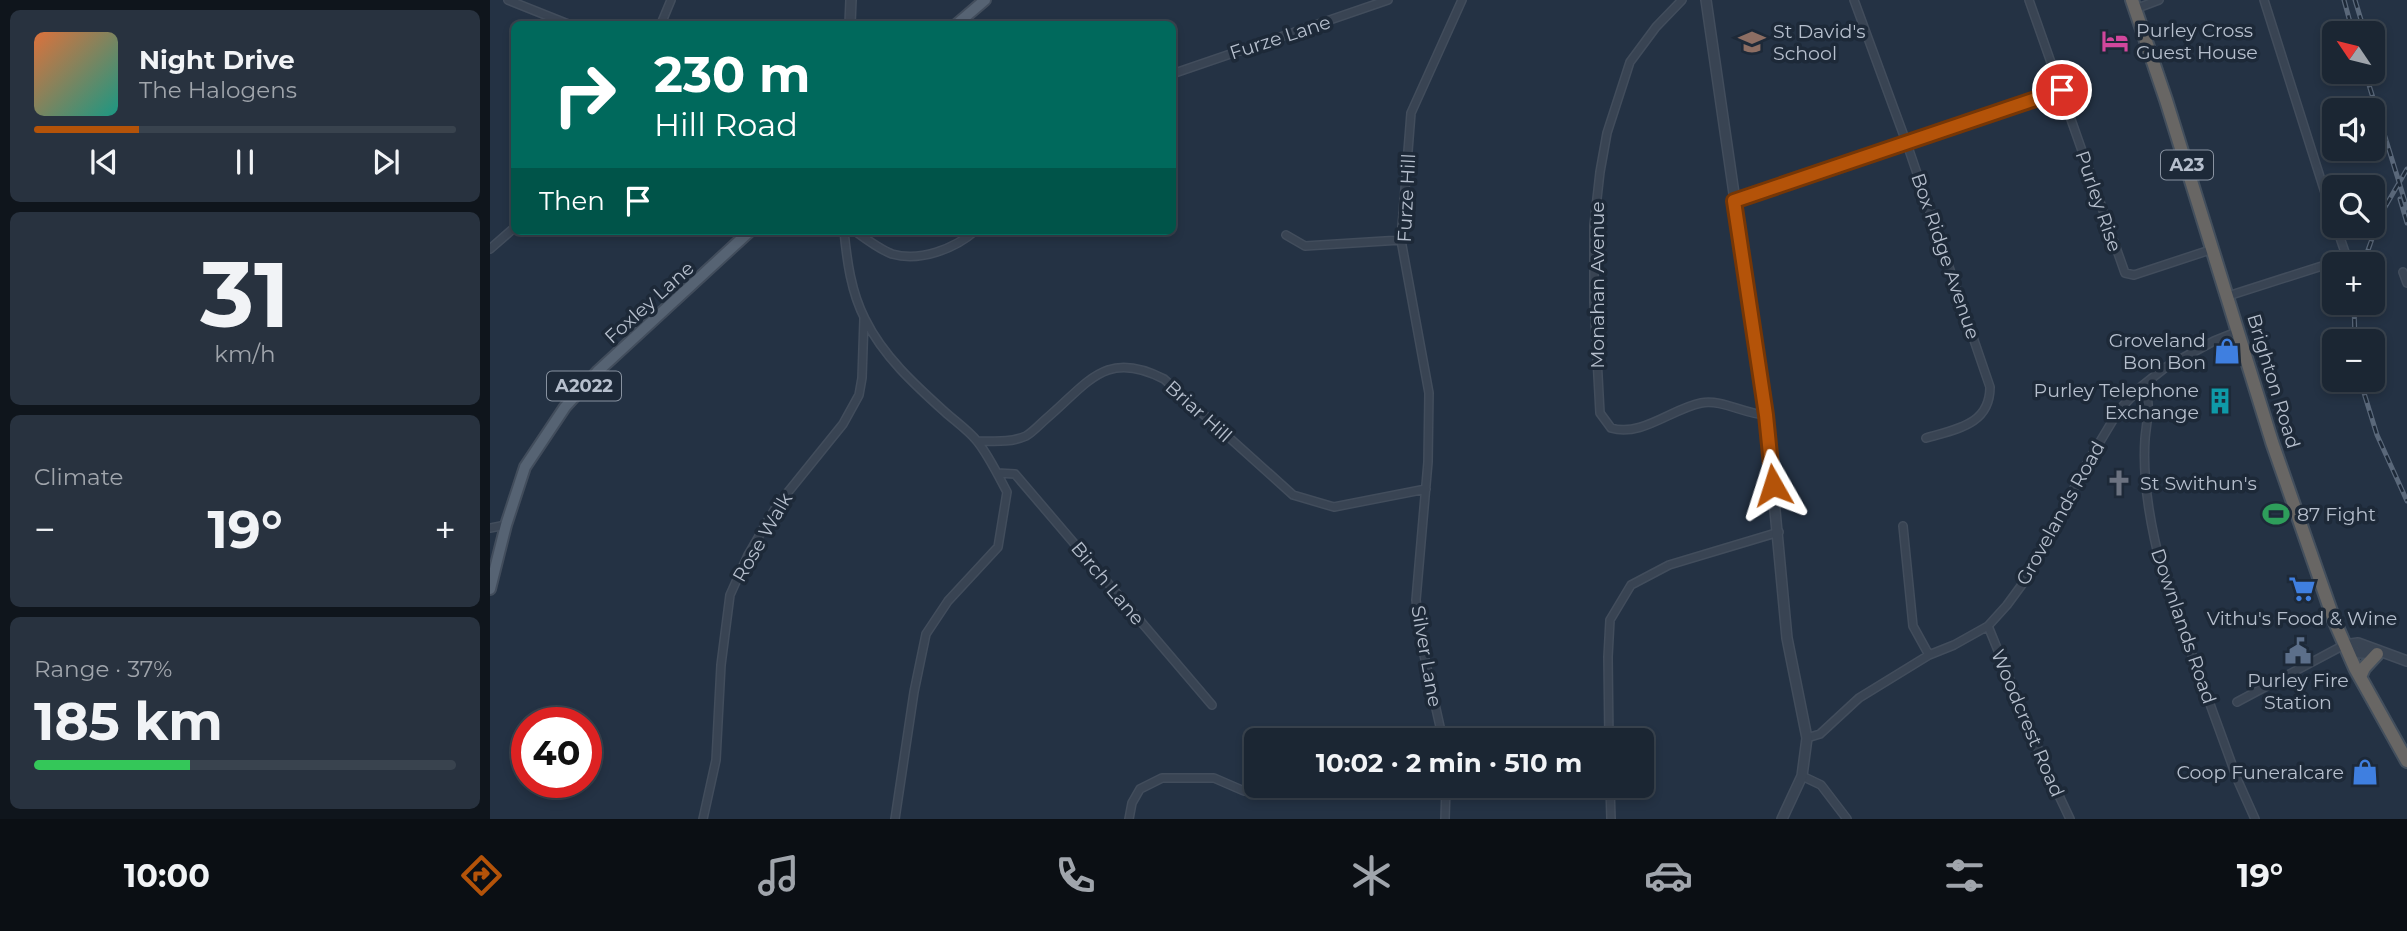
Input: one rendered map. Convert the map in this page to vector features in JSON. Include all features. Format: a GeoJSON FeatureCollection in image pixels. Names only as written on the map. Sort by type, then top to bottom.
{"type":"FeatureCollection","features":[{"type":"Feature","properties":{"kind":"highway","name":"Brighton Road"},"geometry":{"type":"LineString","coordinates":[[2134,4],[2272,442],[2346,649],[2407,761]]}},
{"type":"Feature","properties":{"kind":"highway"},"geometry":{"type":"LineString","coordinates":[[2360,677],[2364,668],[2380,653]]}},
{"type":"Feature","properties":{"kind":"main road"},"geometry":{"type":"LineString","coordinates":[[960,21],[985,0]]}},
{"type":"Feature","properties":{"kind":"main road","name":"Foxley Lane"},"geometry":{"type":"LineString","coordinates":[[490,589],[506,525],[525,467],[565,407],[597,372],[746,235]]}},
{"type":"Feature","properties":{"kind":"street"},"geometry":{"type":"LineString","coordinates":[[508,0],[560,21]]}},
{"type":"Feature","properties":{"kind":"street"},"geometry":{"type":"LineString","coordinates":[[662,21],[671,0]]}},
{"type":"Feature","properties":{"kind":"street"},"geometry":{"type":"LineString","coordinates":[[850,21],[851,0]]}},
{"type":"Feature","properties":{"kind":"street","name":"Furze Lane"},"geometry":{"type":"LineString","coordinates":[[1176,73],[1388,0]]}},
{"type":"Feature","properties":{"kind":"street","name":"Furze Hill"},"geometry":{"type":"LineString","coordinates":[[1426,489],[1429,393],[1401,240],[1411,113],[1462,0]]}},
{"type":"Feature","properties":{"kind":"street","name":"Monahan Avenue"},"geometry":{"type":"LineString","coordinates":[[1682,0],[1656,27],[1630,62],[1607,133],[1594,225],[1594,302],[1600,413],[1611,428],[1624,430],[1638,428],[1702,402],[1714,402],[1753,415],[1766,415]]}},
{"type":"Feature","properties":{"kind":"street"},"geometry":{"type":"LineString","coordinates":[[1706,0],[1766,415],[1787,638],[1807,738],[1802,776],[1782,819]]}},
{"type":"Feature","properties":{"kind":"street","name":"Box Ridge Avenue"},"geometry":{"type":"LineString","coordinates":[[1854,0],[1990,387],[1989,402],[1979,419],[1965,427],[1926,438]]}},
{"type":"Feature","properties":{"kind":"street","name":"Purley Rise"},"geometry":{"type":"LineString","coordinates":[[2029,0],[2118,257],[2127,276],[2213,249]]}},
{"type":"Feature","properties":{"kind":"street"},"geometry":{"type":"LineString","coordinates":[[2134,4],[2159,0]]}},
{"type":"Feature","properties":{"kind":"street"},"geometry":{"type":"LineString","coordinates":[[2264,0],[2322,183]]}},
{"type":"Feature","properties":{"kind":"street"},"geometry":{"type":"LineString","coordinates":[[1734,201],[2062,90]]}},
{"type":"Feature","properties":{"kind":"street"},"geometry":{"type":"LineString","coordinates":[[490,249],[511,231]]}},
{"type":"Feature","properties":{"kind":"street"},"geometry":{"type":"LineString","coordinates":[[845,235],[848,262],[864,318],[885,351],[921,390],[977,440],[1007,492],[998,547],[948,601],[926,634],[914,692],[895,819]]}},
{"type":"Feature","properties":{"kind":"street"},"geometry":{"type":"LineString","coordinates":[[861,235],[879,248],[903,256],[943,250],[968,235]]}},
{"type":"Feature","properties":{"kind":"street"},"geometry":{"type":"LineString","coordinates":[[1286,235],[1305,246],[1401,240]]}},
{"type":"Feature","properties":{"kind":"street"},"geometry":{"type":"LineString","coordinates":[[2228,296],[2347,258],[2340,238]]}},
{"type":"Feature","properties":{"kind":"street"},"geometry":{"type":"LineString","coordinates":[[2403,272],[2407,283]]}},
{"type":"Feature","properties":{"kind":"street","name":"Rose Walk"},"geometry":{"type":"LineString","coordinates":[[704,819],[716,760],[721,665],[730,595],[748,555],[776,507],[843,424],[859,396],[864,318]]}},
{"type":"Feature","properties":{"kind":"street","name":"Grovelands Road"},"geometry":{"type":"LineString","coordinates":[[1807,738],[1820,734],[1859,698],[1929,655],[1988,626],[2029,575],[2110,423],[2142,386],[2180,358],[2239,331]]}},
{"type":"Feature","properties":{"kind":"street","name":"Briar Hill"},"geometry":{"type":"LineString","coordinates":[[977,440],[1005,441],[1027,435],[1100,372],[1125,365],[1143,368],[1164,379],[1293,495],[1334,507],[1426,489]]}},
{"type":"Feature","properties":{"kind":"street","name":"Downlands Road"},"geometry":{"type":"LineString","coordinates":[[2142,386],[2148,395],[2144,447],[2150,508],[2163,575],[2238,781],[2255,819]]}},
{"type":"Feature","properties":{"kind":"street","name":"Birch Lane"},"geometry":{"type":"LineString","coordinates":[[997,473],[1015,474],[1212,705]]}},
{"type":"Feature","properties":{"kind":"street","name":"Silver Lane"},"geometry":{"type":"LineString","coordinates":[[1426,489],[1416,600],[1422,646],[1440,728]]}},
{"type":"Feature","properties":{"kind":"street"},"geometry":{"type":"LineString","coordinates":[[490,528],[506,525]]}},
{"type":"Feature","properties":{"kind":"street"},"geometry":{"type":"LineString","coordinates":[[1903,526],[1913,626],[1929,655]]}},
{"type":"Feature","properties":{"kind":"street"},"geometry":{"type":"LineString","coordinates":[[1609,728],[1610,620],[1630,585],[1669,565],[1779,532]]}},
{"type":"Feature","properties":{"kind":"street","name":"Woodcrest Road"},"geometry":{"type":"LineString","coordinates":[[1988,626],[2046,768],[2070,819]]}},
{"type":"Feature","properties":{"kind":"street"},"geometry":{"type":"LineString","coordinates":[[2237,702],[2331,653],[2346,649],[2380,653],[2407,661]]}},
{"type":"Feature","properties":{"kind":"street"},"geometry":{"type":"LineString","coordinates":[[1802,776],[1821,785],[1847,819]]}},
{"type":"Feature","properties":{"kind":"street"},"geometry":{"type":"LineString","coordinates":[[1129,819],[1132,803],[1140,789],[1162,778],[1214,778],[1244,791]]}},
{"type":"Feature","properties":{"kind":"street"},"geometry":{"type":"LineString","coordinates":[[1445,819],[1446,798]]}},
{"type":"Feature","properties":{"kind":"street"},"geometry":{"type":"LineString","coordinates":[[1610,798],[1611,819]]}},
{"type":"Feature","properties":{"kind":"railway"},"geometry":{"type":"LineString","coordinates":[[2344,0],[2350,21]]}},
{"type":"Feature","properties":{"kind":"railway"},"geometry":{"type":"LineString","coordinates":[[2355,0],[2361,21]]}},
{"type":"Feature","properties":{"kind":"railway"},"geometry":{"type":"LineString","coordinates":[[2369,84],[2407,208]]}},
{"type":"Feature","properties":{"kind":"railway"},"geometry":{"type":"LineString","coordinates":[[2367,252],[2381,214],[2407,169]]}},
{"type":"Feature","properties":{"kind":"railway"},"geometry":{"type":"LineString","coordinates":[[2400,199],[2407,223]]}},
{"type":"Feature","properties":{"kind":"railway"},"geometry":{"type":"LineString","coordinates":[[2354,315],[2355,329]]}},
{"type":"Feature","properties":{"kind":"railway"},"geometry":{"type":"LineString","coordinates":[[2364,392],[2377,435],[2407,501]]}},
{"type":"Feature","properties":{"kind":"place","name":"Purley Cross Guest House"},"geometry":{"type":"Point","coordinates":[2115,41]}},
{"type":"Feature","properties":{"kind":"place","name":"St David's School"},"geometry":{"type":"Point","coordinates":[1752,42]}},
{"type":"Feature","properties":{"kind":"place","name":"Groveland Bon Bon"},"geometry":{"type":"Point","coordinates":[2227,351]}},
{"type":"Feature","properties":{"kind":"place","name":"Purley Telephone Exchange"},"geometry":{"type":"Point","coordinates":[2220,401]}},
{"type":"Feature","properties":{"kind":"place","name":"St Swithun's"},"geometry":{"type":"Point","coordinates":[2119,483]}},
{"type":"Feature","properties":{"kind":"place","name":"87 Fight"},"geometry":{"type":"Point","coordinates":[2276,514]}},
{"type":"Feature","properties":{"kind":"place","name":"Vithu's Food & Wine"},"geometry":{"type":"Point","coordinates":[2302,589]}},
{"type":"Feature","properties":{"kind":"place","name":"Purley Fire Station"},"geometry":{"type":"Point","coordinates":[2298,651]}},
{"type":"Feature","properties":{"kind":"place","name":"Coop Funeralcare"},"geometry":{"type":"Point","coordinates":[2365,772]}},
{"type":"Feature","properties":{"kind":"route"},"geometry":{"type":"LineString","coordinates":[[1773,485],[1766,415],[1734,201],[2062,90]]}}]}
